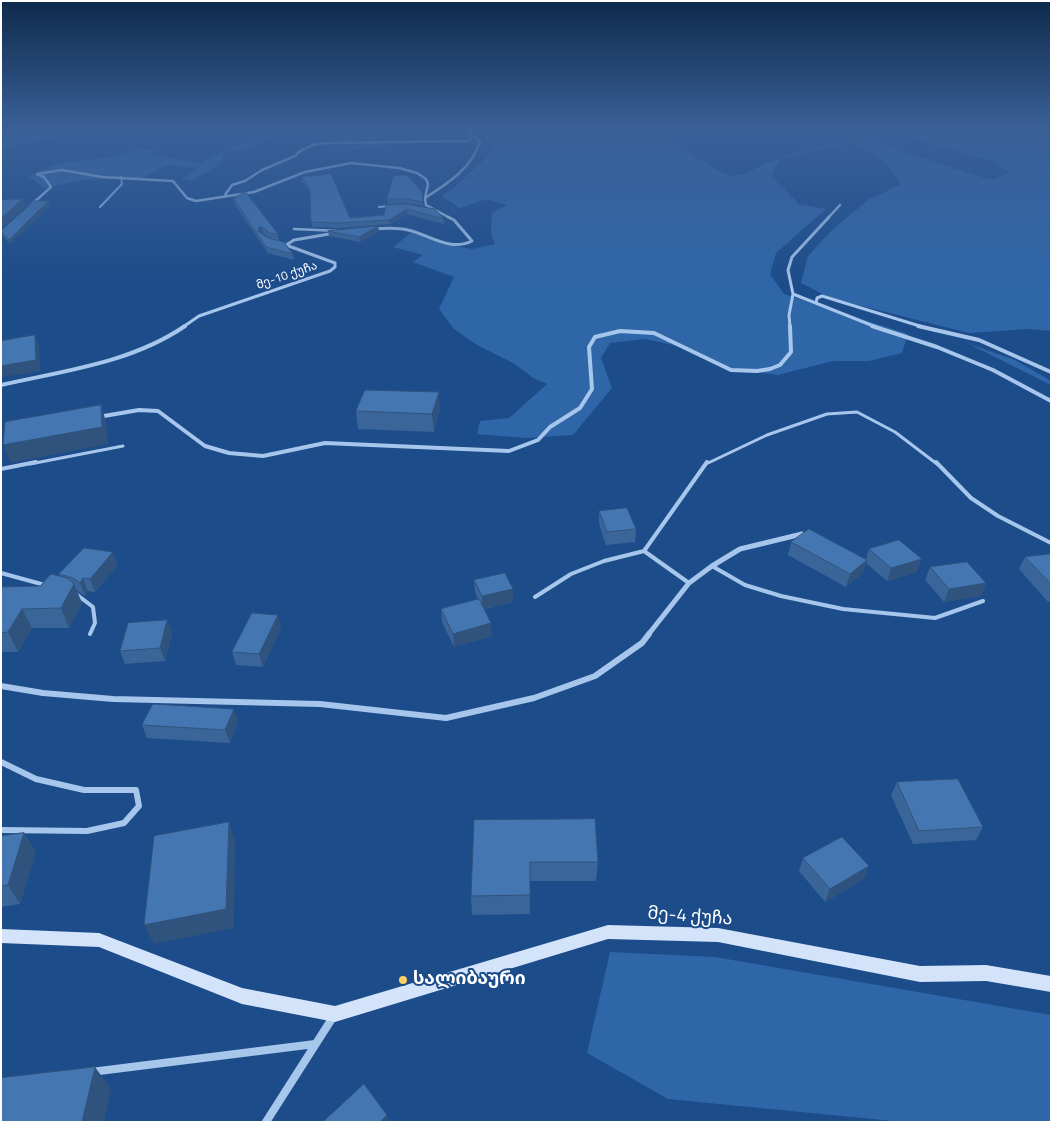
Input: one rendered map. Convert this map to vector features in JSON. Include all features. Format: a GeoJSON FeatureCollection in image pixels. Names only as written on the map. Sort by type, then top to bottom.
{"type":"FeatureCollection","features":[{"type":"Feature","properties":{"kind":"street"},"geometry":{"type":"LineString","coordinates":[[29,206],[50,187],[48,183]]}},
{"type":"Feature","properties":{"kind":"street"},"geometry":{"type":"LineString","coordinates":[[175,183],[186,198],[196,201],[254,192],[279,183]]}},
{"type":"Feature","properties":{"kind":"street"},"geometry":{"type":"LineString","coordinates":[[225,196],[232,185],[237,183]]}},
{"type":"Feature","properties":{"kind":"street"},"geometry":{"type":"LineString","coordinates":[[364,230],[381,228],[411,230],[449,245],[462,245],[472,241],[454,220],[434,211],[426,205],[425,198],[428,183]]}},
{"type":"Feature","properties":{"kind":"street"},"geometry":{"type":"LineString","coordinates":[[425,198],[444,183]]}},
{"type":"Feature","properties":{"kind":"street"},"geometry":{"type":"LineString","coordinates":[[93,418],[139,410],[158,411],[205,446],[229,453],[263,456],[324,443],[509,451],[538,440],[550,427],[580,408],[592,389],[589,347],[595,338],[620,331],[654,333],[731,370],[757,371],[770,369],[780,364],[791,352],[789,316],[793,294],[788,270],[792,257],[840,205]]}},
{"type":"Feature","properties":{"kind":"street","name":"მე-10 ქუჩა"},"geometry":{"type":"LineString","coordinates":[[1,385],[106,361],[142,350],[173,334],[199,316],[330,270],[335,267],[335,263],[323,256],[295,251],[286,245],[294,240],[346,232]]}},
{"type":"Feature","properties":{"kind":"street"},"geometry":{"type":"LineString","coordinates":[[793,294],[993,370],[1051,400]]}},
{"type":"Feature","properties":{"kind":"street"},"geometry":{"type":"LineString","coordinates":[[816,303],[817,298],[822,296],[913,325],[979,340],[1051,372]]}},
{"type":"Feature","properties":{"kind":"street"},"geometry":{"type":"LineString","coordinates":[[1,686],[42,693],[113,699],[320,704],[446,718],[534,698],[595,676],[642,643],[689,583],[712,566],[740,549],[802,534]]}},
{"type":"Feature","properties":{"kind":"street"},"geometry":{"type":"LineString","coordinates":[[1,762],[36,779],[84,790],[136,790],[139,806],[124,823],[87,831],[1,830]]}},
{"type":"Feature","properties":{"kind":"street","name":"მე-4 ქუჩა"},"geometry":{"type":"LineString","coordinates":[[335,1014],[608,932],[718,935],[920,974],[986,973],[1051,984]]}},
{"type":"Feature","properties":{"kind":"street"},"geometry":{"type":"LineString","coordinates":[[1,936],[100,940],[242,996],[335,1014],[266,1122]]}},
{"type":"Feature","properties":{"kind":"street"},"geometry":{"type":"LineString","coordinates":[[79,1073],[315,1044]]}},
{"type":"Feature","properties":{"kind":"lane"},"geometry":{"type":"LineString","coordinates":[[100,207],[122,183]]}},
{"type":"Feature","properties":{"kind":"lane"},"geometry":{"type":"LineString","coordinates":[[378,207],[396,205]]}},
{"type":"Feature","properties":{"kind":"lane"},"geometry":{"type":"LineString","coordinates":[[425,209],[434,211]]}},
{"type":"Feature","properties":{"kind":"lane"},"geometry":{"type":"LineString","coordinates":[[294,230],[346,232]]}},
{"type":"Feature","properties":{"kind":"lane"},"geometry":{"type":"LineString","coordinates":[[281,245],[286,245]]}},
{"type":"Feature","properties":{"kind":"lane"},"geometry":{"type":"LineString","coordinates":[[536,597],[571,574],[604,561],[644,551],[707,462],[767,435],[827,414],[857,412],[895,432],[931,457],[971,498],[998,516],[1051,544]]}},
{"type":"Feature","properties":{"kind":"lane"},"geometry":{"type":"LineString","coordinates":[[1,469],[123,446]]}},
{"type":"Feature","properties":{"kind":"lane"},"geometry":{"type":"LineString","coordinates":[[644,551],[689,583]]}},
{"type":"Feature","properties":{"kind":"lane"},"geometry":{"type":"LineString","coordinates":[[712,566],[745,585],[781,596],[843,609],[935,618],[983,601]]}},
{"type":"Feature","properties":{"kind":"lane"},"geometry":{"type":"LineString","coordinates":[[1,573],[49,586]]}},
{"type":"Feature","properties":{"kind":"lane"},"geometry":{"type":"LineString","coordinates":[[68,592],[77,594],[93,607],[96,623],[90,634]]}},
{"type":"Feature","properties":{"kind":"shaded area"},"geometry":{"type":"Polygon","coordinates":[[[38,183],[65,183],[44,188],[38,183]]]}},
{"type":"Feature","properties":{"kind":"shaded area"},"geometry":{"type":"Polygon","coordinates":[[[459,183],[778,183],[799,204],[826,209],[776,253],[770,274],[784,294],[908,334],[902,353],[869,361],[833,361],[778,375],[725,368],[687,348],[645,339],[610,343],[601,358],[612,388],[573,435],[526,438],[477,434],[480,421],[509,418],[547,384],[533,378],[515,364],[477,345],[454,329],[439,309],[454,277],[413,262],[423,255],[393,247],[411,233],[454,246],[472,249],[495,244],[491,233],[492,213],[507,205],[486,199],[460,208],[442,196],[459,183]]]}},
{"type":"Feature","properties":{"kind":"shaded area"},"geometry":{"type":"Polygon","coordinates":[[[1051,183],[1051,331],[1028,329],[969,333],[830,298],[801,283],[808,256],[832,230],[868,200],[901,184],[1051,183]]]}},
{"type":"Feature","properties":{"kind":"shaded area"},"geometry":{"type":"Polygon","coordinates":[[[967,343],[1015,360],[1051,381],[1051,385],[967,343]]]}},
{"type":"Feature","properties":{"kind":"shaded area"},"geometry":{"type":"Polygon","coordinates":[[[610,952],[715,957],[1051,1015],[1051,1122],[903,1122],[668,1099],[587,1053],[610,952]]]}},
{"type":"Feature","properties":{"kind":"building"},"geometry":{"type":"Polygon","coordinates":[[[306,183],[335,183],[350,218],[384,215],[386,205],[405,204],[435,209],[444,219],[407,209],[389,220],[338,223],[311,222],[310,189],[306,183]]]}},
{"type":"Feature","properties":{"kind":"building"},"geometry":{"type":"Polygon","coordinates":[[[391,183],[414,183],[422,192],[423,202],[406,199],[387,199],[391,183]]]}},
{"type":"Feature","properties":{"kind":"building"},"geometry":{"type":"Polygon","coordinates":[[[245,191],[278,234],[270,233],[262,227],[259,227],[258,231],[268,238],[284,242],[293,254],[266,247],[234,199],[245,191]]]}},
{"type":"Feature","properties":{"kind":"building"},"geometry":{"type":"Polygon","coordinates":[[[23,199],[1,218],[1,200],[23,199]]]}},
{"type":"Feature","properties":{"kind":"building"},"geometry":{"type":"Polygon","coordinates":[[[34,201],[48,201],[9,240],[1,231],[34,201]]]}},
{"type":"Feature","properties":{"kind":"building"},"geometry":{"type":"Polygon","coordinates":[[[378,226],[359,237],[328,231],[378,226]]]}},
{"type":"Feature","properties":{"kind":"building"},"geometry":{"type":"Polygon","coordinates":[[[35,335],[36,360],[1,366],[1,341],[35,335]]]}},
{"type":"Feature","properties":{"kind":"building"},"geometry":{"type":"Polygon","coordinates":[[[365,390],[439,392],[432,414],[356,411],[365,390]]]}},
{"type":"Feature","properties":{"kind":"building"},"geometry":{"type":"Polygon","coordinates":[[[101,405],[102,427],[3,445],[5,422],[101,405]]]}},
{"type":"Feature","properties":{"kind":"building"},"geometry":{"type":"Polygon","coordinates":[[[627,508],[636,529],[607,532],[599,511],[627,508]]]}},
{"type":"Feature","properties":{"kind":"building"},"geometry":{"type":"Polygon","coordinates":[[[809,529],[867,560],[850,574],[791,542],[809,529]]]}},
{"type":"Feature","properties":{"kind":"building"},"geometry":{"type":"Polygon","coordinates":[[[899,540],[922,559],[891,568],[869,549],[899,540]]]}},
{"type":"Feature","properties":{"kind":"building"},"geometry":{"type":"Polygon","coordinates":[[[84,548],[113,552],[90,579],[83,578],[80,583],[73,578],[59,574],[84,548]]]}},
{"type":"Feature","properties":{"kind":"building"},"geometry":{"type":"Polygon","coordinates":[[[1051,554],[1051,584],[1025,557],[1051,554]]]}},
{"type":"Feature","properties":{"kind":"building"},"geometry":{"type":"Polygon","coordinates":[[[967,562],[986,583],[949,589],[930,567],[967,562]]]}},
{"type":"Feature","properties":{"kind":"building"},"geometry":{"type":"Polygon","coordinates":[[[505,573],[513,589],[482,596],[474,580],[505,573]]]}},
{"type":"Feature","properties":{"kind":"building"},"geometry":{"type":"Polygon","coordinates":[[[51,574],[67,578],[74,584],[61,608],[22,609],[8,632],[1,633],[1,587],[40,586],[51,574]]]}},
{"type":"Feature","properties":{"kind":"building"},"geometry":{"type":"Polygon","coordinates":[[[479,599],[491,623],[453,634],[441,609],[479,599]]]}},
{"type":"Feature","properties":{"kind":"building"},"geometry":{"type":"Polygon","coordinates":[[[252,613],[278,615],[259,654],[232,652],[252,613]]]}},
{"type":"Feature","properties":{"kind":"building"},"geometry":{"type":"Polygon","coordinates":[[[167,620],[160,648],[120,651],[128,623],[167,620]]]}},
{"type":"Feature","properties":{"kind":"building"},"geometry":{"type":"Polygon","coordinates":[[[153,704],[234,709],[225,730],[142,725],[153,704]]]}},
{"type":"Feature","properties":{"kind":"building"},"geometry":{"type":"Polygon","coordinates":[[[958,779],[983,827],[919,831],[897,782],[958,779]]]}},
{"type":"Feature","properties":{"kind":"building"},"geometry":{"type":"Polygon","coordinates":[[[595,819],[598,862],[530,862],[530,895],[471,896],[474,820],[595,819]]]}},
{"type":"Feature","properties":{"kind":"building"},"geometry":{"type":"Polygon","coordinates":[[[229,822],[226,909],[144,925],[154,836],[229,822]]]}},
{"type":"Feature","properties":{"kind":"building"},"geometry":{"type":"Polygon","coordinates":[[[24,833],[8,885],[1,886],[1,836],[24,833]]]}},
{"type":"Feature","properties":{"kind":"building"},"geometry":{"type":"Polygon","coordinates":[[[842,837],[869,866],[830,889],[803,858],[842,837]]]}},
{"type":"Feature","properties":{"kind":"building"},"geometry":{"type":"Polygon","coordinates":[[[95,1067],[82,1122],[1,1122],[1,1078],[95,1067]]]}},
{"type":"Feature","properties":{"kind":"building"},"geometry":{"type":"Polygon","coordinates":[[[364,1084],[387,1115],[380,1122],[323,1122],[364,1084]]]}},
{"type":"Feature","properties":{"kind":"place","name":"სალიბაური"},"geometry":{"type":"Point","coordinates":[403,980]}}]}
